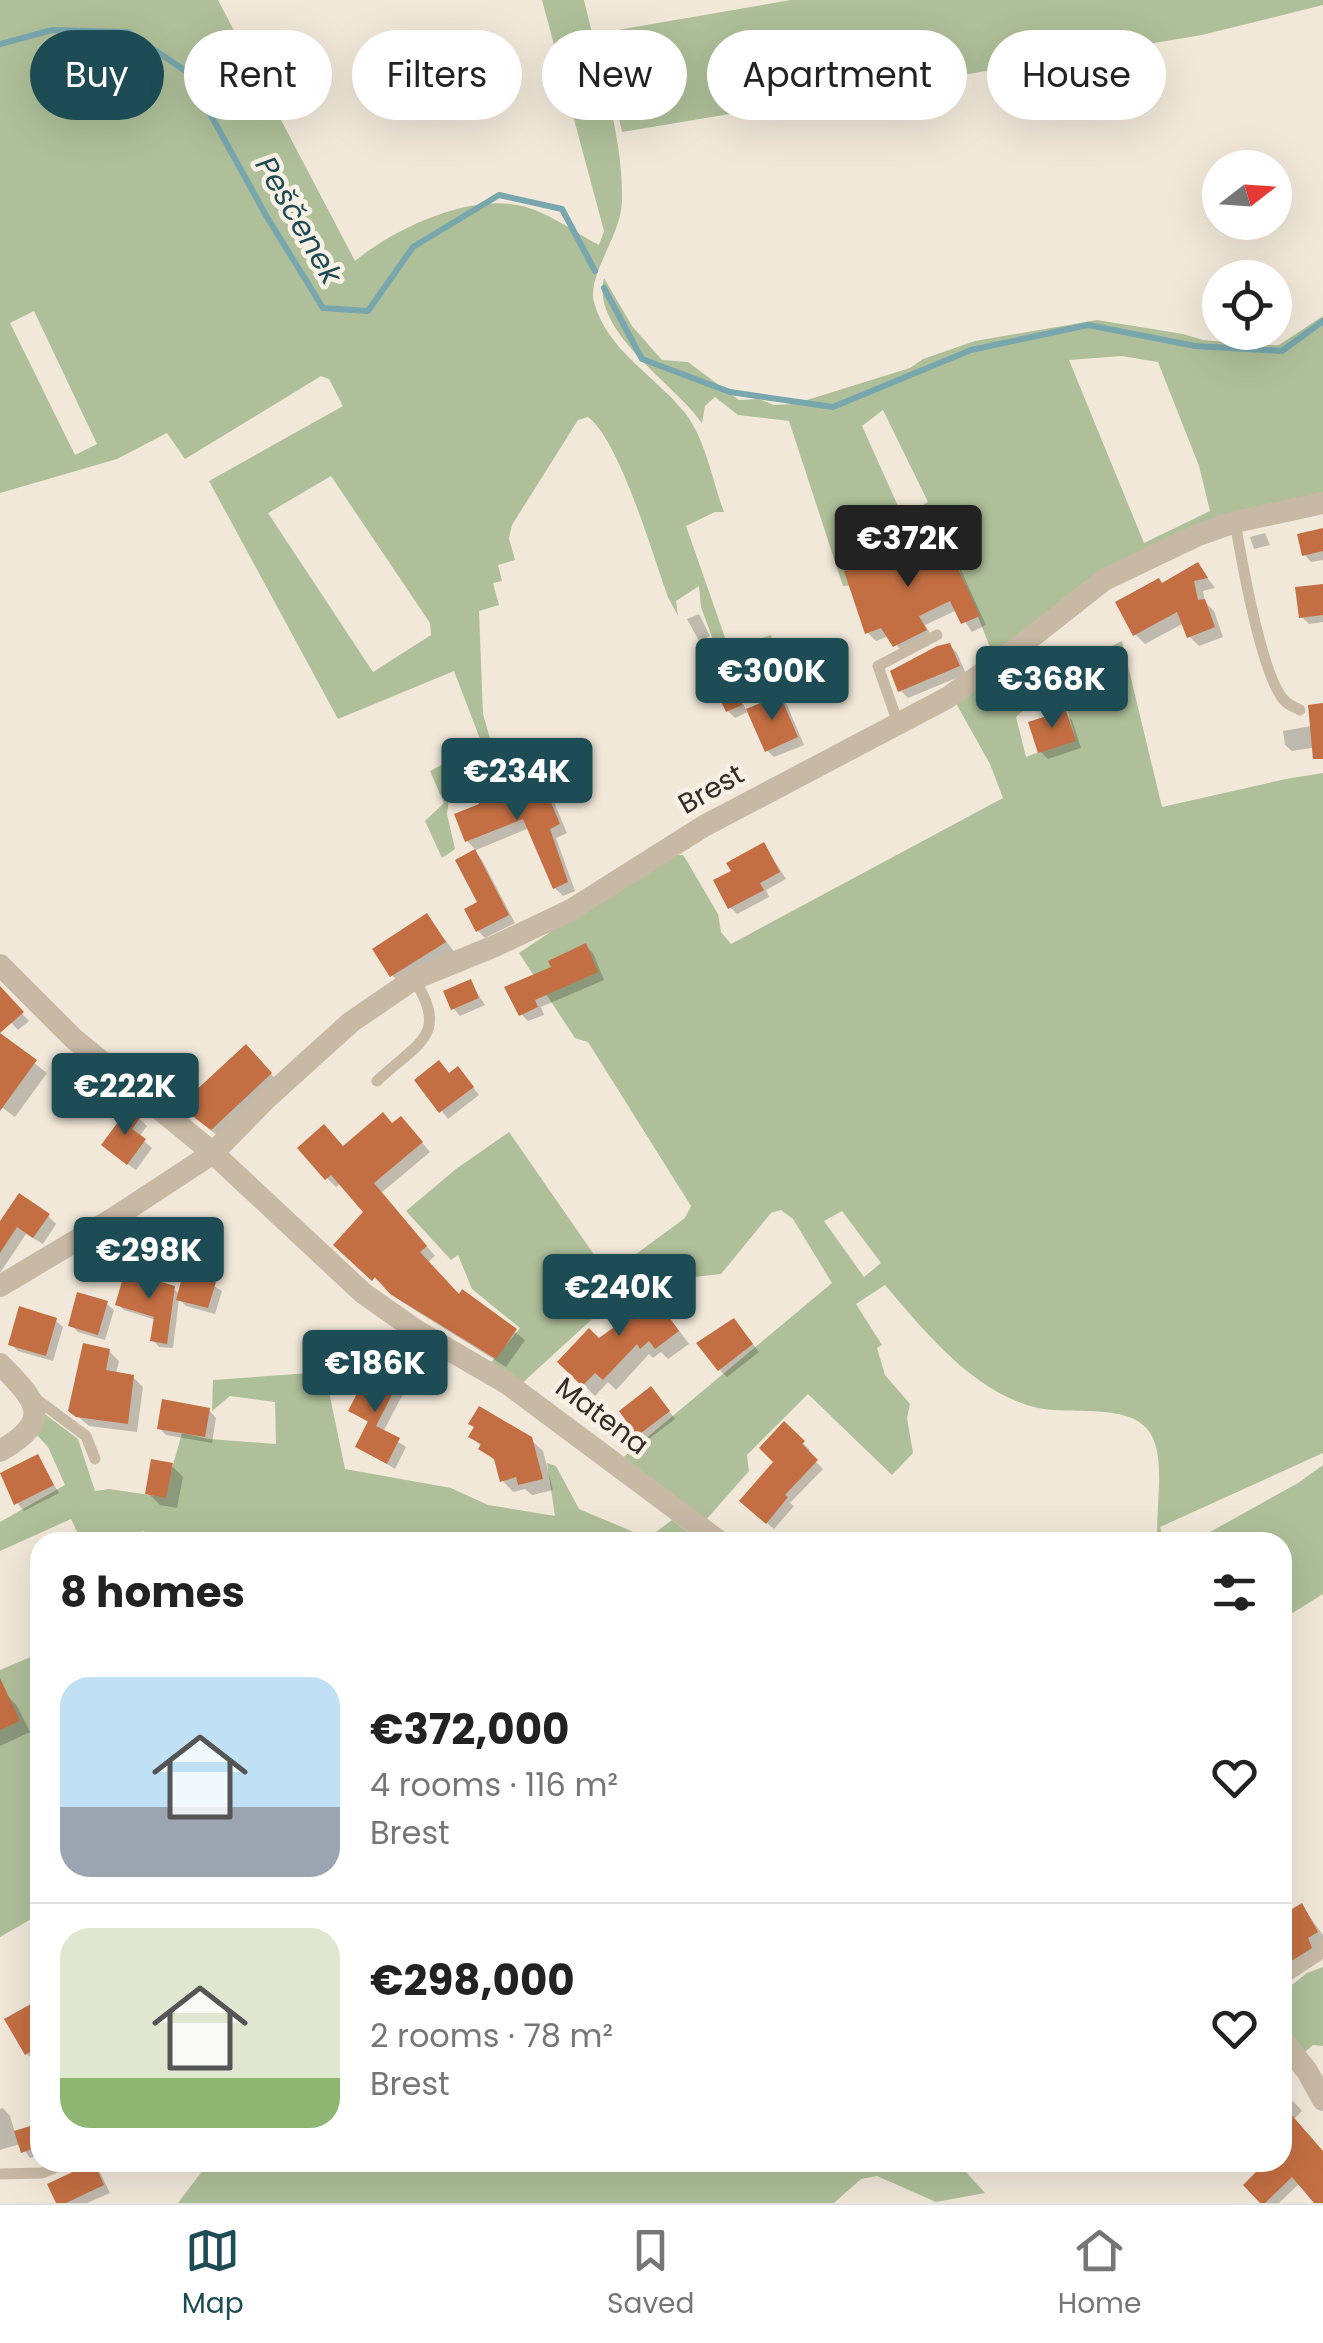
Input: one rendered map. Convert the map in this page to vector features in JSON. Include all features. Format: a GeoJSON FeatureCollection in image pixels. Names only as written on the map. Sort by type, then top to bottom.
{"type":"FeatureCollection","features":[{"type":"Feature","properties":{"kind":"street","name":"Brest"},"geometry":{"type":"LineString","coordinates":[[0,1286],[114,1218],[213,1152],[351,1022],[414,978],[571,910],[704,826],[961,688],[1104,580],[1180,542],[1235,522],[1323,502]]}},
{"type":"Feature","properties":{"kind":"street"},"geometry":{"type":"LineString","coordinates":[[0,966],[74,1039],[213,1152]]}},
{"type":"Feature","properties":{"kind":"street","name":"Matena"},"geometry":{"type":"LineString","coordinates":[[213,1152],[363,1293],[508,1384],[707,1532]]}},
{"type":"Feature","properties":{"kind":"street"},"geometry":{"type":"LineString","coordinates":[[0,1364],[29,1393],[35,1417],[26,1436],[0,1451]]}},
{"type":"Feature","properties":{"kind":"street"},"geometry":{"type":"LineString","coordinates":[[1292,2048],[1315,2066],[1323,2100]]}},
{"type":"Feature","properties":{"kind":"lane"},"geometry":{"type":"LineString","coordinates":[[1235,522],[1249,600],[1267,662],[1283,701],[1300,710]]}},
{"type":"Feature","properties":{"kind":"lane"},"geometry":{"type":"LineString","coordinates":[[898,723],[878,666],[937,635]]}},
{"type":"Feature","properties":{"kind":"lane"},"geometry":{"type":"LineString","coordinates":[[377,1081],[430,1031],[432,1016],[414,978]]}},
{"type":"Feature","properties":{"kind":"lane"},"geometry":{"type":"LineString","coordinates":[[29,1393],[86,1436],[96,1459]]}},
{"type":"Feature","properties":{"kind":"lane"},"geometry":{"type":"LineString","coordinates":[[1292,1973],[1320,1954],[1323,1942]]}},
{"type":"Feature","properties":{"kind":"lane"},"geometry":{"type":"LineString","coordinates":[[0,2174],[46,2172]]}},
{"type":"Feature","properties":{"kind":"green space"},"geometry":{"type":"Polygon","coordinates":[[[0,0],[218,0],[234,30],[184,30],[184,120],[281,120],[355,261],[412,226],[480,204],[502,203],[532,209],[599,245],[604,231],[574,120],[613,120],[622,201],[616,228],[595,279],[594,302],[610,335],[685,413],[703,448],[724,512],[715,512],[686,526],[729,649],[771,635],[775,650],[723,667],[701,607],[699,586],[676,601],[678,616],[612,449],[588,417],[578,420],[512,525],[509,538],[515,560],[498,565],[502,581],[493,583],[499,605],[479,611],[483,714],[495,756],[452,773],[447,814],[455,849],[442,858],[425,821],[444,803],[430,771],[482,744],[454,671],[338,719],[209,481],[343,406],[329,379],[321,376],[185,459],[167,433],[117,459],[0,493],[0,0]],[[34,311],[10,323],[75,455],[97,444],[34,311]],[[331,476],[268,513],[373,672],[431,635],[430,623],[331,476]]]}},
{"type":"Feature","properties":{"kind":"green space"},"geometry":{"type":"Polygon","coordinates":[[[542,0],[584,0],[592,30],[550,30],[542,0]]]}},
{"type":"Feature","properties":{"kind":"green space"},"geometry":{"type":"Polygon","coordinates":[[[791,0],[1323,0],[1323,5],[1166,41],[1166,30],[987,30],[987,71],[967,74],[967,30],[707,30],[707,118],[622,132],[619,120],[687,120],[687,30],[617,30],[791,0]]]}},
{"type":"Feature","properties":{"kind":"green space"},"geometry":{"type":"Polygon","coordinates":[[[604,278],[632,326],[662,360],[688,362],[739,400],[759,399],[774,405],[794,404],[910,368],[923,359],[975,341],[1097,320],[1183,334],[1202,340],[1202,350],[1292,350],[1292,336],[1323,316],[1323,494],[1209,523],[994,657],[939,519],[876,546],[855,560],[868,584],[843,586],[789,421],[738,415],[715,397],[705,406],[702,423],[638,356],[610,318],[603,298],[604,278]],[[1122,356],[1069,360],[1144,543],[1210,511],[1199,466],[1158,362],[1122,356]],[[883,410],[862,426],[903,517],[928,502],[883,410]]]}},
{"type":"Feature","properties":{"kind":"green space"},"geometry":{"type":"Polygon","coordinates":[[[1122,641],[1162,807],[1323,773],[1323,1453],[1160,1527],[1162,1532],[1157,1532],[1159,1468],[1148,1430],[1127,1416],[1038,1408],[993,1389],[953,1359],[885,1285],[856,1304],[882,1345],[877,1348],[885,1375],[910,1404],[907,1418],[913,1453],[892,1475],[808,1394],[747,1455],[749,1471],[705,1521],[620,1460],[832,1283],[793,1219],[781,1210],[771,1213],[721,1274],[626,1288],[519,1386],[489,1365],[520,1328],[472,1289],[458,1255],[451,1260],[406,1211],[509,1132],[604,1269],[617,1268],[685,1218],[691,1206],[588,1042],[575,1038],[519,953],[549,933],[556,923],[674,855],[683,855],[718,914],[721,932],[731,944],[1003,798],[990,764],[953,698],[974,688],[982,698],[1122,641]],[[1065,701],[1026,708],[1016,717],[1026,757],[1075,738],[1065,701]],[[842,1211],[824,1221],[864,1277],[881,1263],[842,1211]]]}},
{"type":"Feature","properties":{"kind":"green space"},"geometry":{"type":"Polygon","coordinates":[[[325,1372],[345,1469],[451,1488],[488,1505],[555,1516],[547,1463],[556,1466],[579,1509],[634,1532],[77,1532],[71,1519],[42,1532],[30,1532],[30,1537],[0,1551],[0,1522],[65,1485],[48,1447],[36,1434],[38,1409],[78,1439],[95,1491],[109,1489],[164,1497],[182,1433],[276,1444],[275,1402],[230,1396],[212,1411],[213,1380],[325,1372]]]}},
{"type":"Feature","properties":{"kind":"green space"},"geometry":{"type":"Polygon","coordinates":[[[1323,1465],[1323,1594],[1292,1613],[1292,1532],[1210,1532],[1323,1465]]]}},
{"type":"Feature","properties":{"kind":"green space"},"geometry":{"type":"Polygon","coordinates":[[[672,1520],[688,1532],[656,1532],[672,1520]]]}},
{"type":"Feature","properties":{"kind":"green space"},"geometry":{"type":"Polygon","coordinates":[[[30,1657],[30,1920],[0,1937],[0,1670],[30,1657]]]}},
{"type":"Feature","properties":{"kind":"green space"},"geometry":{"type":"Polygon","coordinates":[[[1323,1967],[1323,2046],[1313,2045],[1305,2052],[1292,2035],[1292,1985],[1323,1967]]]}},
{"type":"Feature","properties":{"kind":"green space"},"geometry":{"type":"Polygon","coordinates":[[[201,2172],[966,2172],[985,2193],[936,2202],[877,2176],[861,2179],[834,2203],[178,2203],[201,2172]]]}},
{"type":"Feature","properties":{"kind":"building"},"geometry":{"type":"Polygon","coordinates":[[[1323,528],[1323,551],[1302,556],[1297,534],[1323,528]]]}},
{"type":"Feature","properties":{"kind":"building"},"geometry":{"type":"Polygon","coordinates":[[[943,536],[980,616],[961,624],[950,601],[919,616],[927,630],[893,647],[881,628],[865,634],[844,571],[879,550],[887,563],[943,536]]]}},
{"type":"Feature","properties":{"kind":"building"},"geometry":{"type":"Polygon","coordinates":[[[1198,562],[1208,578],[1194,581],[1198,600],[1205,599],[1215,627],[1187,638],[1177,612],[1133,636],[1115,602],[1159,578],[1162,583],[1198,562]]]}},
{"type":"Feature","properties":{"kind":"building"},"geometry":{"type":"Polygon","coordinates":[[[1323,584],[1323,615],[1299,618],[1295,587],[1323,584]]]}},
{"type":"Feature","properties":{"kind":"building"},"geometry":{"type":"Polygon","coordinates":[[[950,643],[960,666],[898,692],[890,671],[950,643]]]}},
{"type":"Feature","properties":{"kind":"building"},"geometry":{"type":"Polygon","coordinates":[[[729,676],[742,705],[726,712],[713,684],[729,676]]]}},
{"type":"Feature","properties":{"kind":"building"},"geometry":{"type":"Polygon","coordinates":[[[780,695],[798,737],[765,752],[746,709],[780,695]]]}},
{"type":"Feature","properties":{"kind":"building"},"geometry":{"type":"Polygon","coordinates":[[[1323,703],[1323,759],[1313,759],[1308,705],[1323,703]]]}},
{"type":"Feature","properties":{"kind":"building"},"geometry":{"type":"Polygon","coordinates":[[[1066,710],[1076,741],[1038,753],[1028,722],[1066,710]]]}},
{"type":"Feature","properties":{"kind":"building"},"geometry":{"type":"Polygon","coordinates":[[[496,782],[503,800],[543,783],[560,824],[550,829],[568,882],[553,889],[523,819],[465,842],[454,814],[479,804],[474,791],[496,782]]]}},
{"type":"Feature","properties":{"kind":"building"},"geometry":{"type":"Polygon","coordinates":[[[764,842],[780,872],[760,883],[764,890],[728,909],[713,880],[731,871],[726,863],[764,842]]]}},
{"type":"Feature","properties":{"kind":"building"},"geometry":{"type":"Polygon","coordinates":[[[475,849],[509,915],[476,932],[464,909],[477,902],[455,860],[475,849]]]}},
{"type":"Feature","properties":{"kind":"building"},"geometry":{"type":"Polygon","coordinates":[[[427,913],[446,942],[390,977],[372,949],[427,913]]]}},
{"type":"Feature","properties":{"kind":"building"},"geometry":{"type":"Polygon","coordinates":[[[586,943],[598,972],[535,1000],[538,1007],[519,1016],[504,987],[551,967],[548,961],[586,943]]]}},
{"type":"Feature","properties":{"kind":"building"},"geometry":{"type":"Polygon","coordinates":[[[471,979],[479,998],[451,1010],[443,991],[471,979]]]}},
{"type":"Feature","properties":{"kind":"building"},"geometry":{"type":"Polygon","coordinates":[[[0,986],[24,1012],[0,1033],[0,986]]]}},
{"type":"Feature","properties":{"kind":"building"},"geometry":{"type":"Polygon","coordinates":[[[0,1033],[37,1060],[0,1111],[0,1033]]]}},
{"type":"Feature","properties":{"kind":"building"},"geometry":{"type":"Polygon","coordinates":[[[246,1044],[272,1073],[211,1130],[179,1106],[246,1044]]]}},
{"type":"Feature","properties":{"kind":"building"},"geometry":{"type":"Polygon","coordinates":[[[439,1060],[449,1073],[458,1066],[474,1087],[439,1113],[414,1080],[439,1060]]]}},
{"type":"Feature","properties":{"kind":"building"},"geometry":{"type":"Polygon","coordinates":[[[129,1107],[141,1117],[132,1129],[146,1139],[127,1165],[101,1145],[129,1107]]]}},
{"type":"Feature","properties":{"kind":"building"},"geometry":{"type":"Polygon","coordinates":[[[383,1112],[392,1123],[401,1116],[423,1142],[374,1183],[427,1246],[420,1252],[459,1294],[462,1289],[517,1329],[496,1359],[390,1294],[375,1277],[372,1281],[333,1245],[363,1212],[331,1175],[325,1180],[297,1148],[324,1124],[343,1146],[383,1112]]]}},
{"type":"Feature","properties":{"kind":"building"},"geometry":{"type":"Polygon","coordinates":[[[19,1193],[50,1214],[33,1238],[17,1227],[0,1253],[0,1221],[19,1193]]]}},
{"type":"Feature","properties":{"kind":"building"},"geometry":{"type":"Polygon","coordinates":[[[187,1259],[206,1264],[202,1278],[216,1282],[208,1308],[176,1300],[187,1259]]]}},
{"type":"Feature","properties":{"kind":"building"},"geometry":{"type":"Polygon","coordinates":[[[125,1271],[175,1286],[167,1344],[150,1341],[154,1317],[115,1305],[125,1271]]]}},
{"type":"Feature","properties":{"kind":"building"},"geometry":{"type":"Polygon","coordinates":[[[647,1287],[679,1331],[655,1349],[649,1341],[640,1349],[637,1344],[603,1380],[595,1373],[582,1386],[557,1362],[589,1328],[599,1338],[631,1315],[623,1305],[647,1287]]]}},
{"type":"Feature","properties":{"kind":"building"},"geometry":{"type":"Polygon","coordinates":[[[77,1292],[108,1301],[98,1335],[68,1326],[77,1292]]]}},
{"type":"Feature","properties":{"kind":"building"},"geometry":{"type":"Polygon","coordinates":[[[19,1306],[57,1318],[46,1356],[8,1345],[19,1306]]]}},
{"type":"Feature","properties":{"kind":"building"},"geometry":{"type":"Polygon","coordinates":[[[734,1318],[753,1344],[718,1371],[696,1343],[734,1318]]]}},
{"type":"Feature","properties":{"kind":"building"},"geometry":{"type":"Polygon","coordinates":[[[83,1343],[110,1349],[106,1370],[134,1375],[128,1424],[76,1417],[68,1411],[83,1343]]]}},
{"type":"Feature","properties":{"kind":"building"},"geometry":{"type":"Polygon","coordinates":[[[370,1368],[398,1383],[376,1426],[400,1438],[387,1464],[355,1447],[368,1421],[348,1411],[370,1368]]]}},
{"type":"Feature","properties":{"kind":"building"},"geometry":{"type":"Polygon","coordinates":[[[651,1386],[670,1411],[637,1436],[619,1411],[651,1386]]]}},
{"type":"Feature","properties":{"kind":"building"},"geometry":{"type":"Polygon","coordinates":[[[162,1399],[210,1408],[205,1437],[157,1429],[162,1399]]]}},
{"type":"Feature","properties":{"kind":"building"},"geometry":{"type":"Polygon","coordinates":[[[479,1406],[532,1437],[543,1479],[518,1485],[516,1477],[500,1482],[494,1459],[478,1449],[481,1444],[468,1437],[474,1427],[468,1424],[479,1406]]]}},
{"type":"Feature","properties":{"kind":"building"},"geometry":{"type":"Polygon","coordinates":[[[784,1421],[818,1460],[785,1495],[788,1497],[766,1524],[739,1501],[773,1462],[759,1448],[784,1421]]]}},
{"type":"Feature","properties":{"kind":"building"},"geometry":{"type":"Polygon","coordinates":[[[38,1454],[54,1485],[14,1505],[0,1473],[38,1454]]]}},
{"type":"Feature","properties":{"kind":"building"},"geometry":{"type":"Polygon","coordinates":[[[151,1459],[173,1463],[166,1498],[145,1494],[151,1459]]]}},
{"type":"Feature","properties":{"kind":"building"},"geometry":{"type":"Polygon","coordinates":[[[0,1678],[20,1721],[0,1730],[0,1678]]]}},
{"type":"Feature","properties":{"kind":"building"},"geometry":{"type":"Polygon","coordinates":[[[1302,1903],[1318,1932],[1308,1938],[1312,1948],[1292,1961],[1292,1909],[1302,1903]]]}},
{"type":"Feature","properties":{"kind":"building"},"geometry":{"type":"Polygon","coordinates":[[[30,2005],[30,2052],[25,2055],[4,2019],[30,2005]]]}},
{"type":"Feature","properties":{"kind":"building"},"geometry":{"type":"Polygon","coordinates":[[[1292,2115],[1323,2151],[1323,2203],[1314,2203],[1292,2177],[1265,2203],[1260,2203],[1243,2185],[1256,2172],[1292,2172],[1292,2115]]]}},
{"type":"Feature","properties":{"kind":"building"},"geometry":{"type":"Polygon","coordinates":[[[30,2126],[30,2150],[21,2153],[14,2131],[30,2126]]]}},
{"type":"Feature","properties":{"kind":"building"},"geometry":{"type":"Polygon","coordinates":[[[73,2172],[98,2172],[104,2185],[66,2203],[56,2203],[47,2184],[73,2172]]]}},
{"type":"Feature","properties":{"kind":"waterway","name":"Peščenek"},"geometry":{"type":"LineString","coordinates":[[0,44],[52,30],[128,32],[187,72],[267,217],[323,308],[368,311],[413,247],[499,195],[562,209],[595,271]]}},
{"type":"Feature","properties":{"kind":"waterway","name":"Peščenek"},"geometry":{"type":"LineString","coordinates":[[604,288],[642,359],[730,392],[833,407],[971,350],[1088,325],[1195,346],[1282,351],[1323,321]]}}]}
